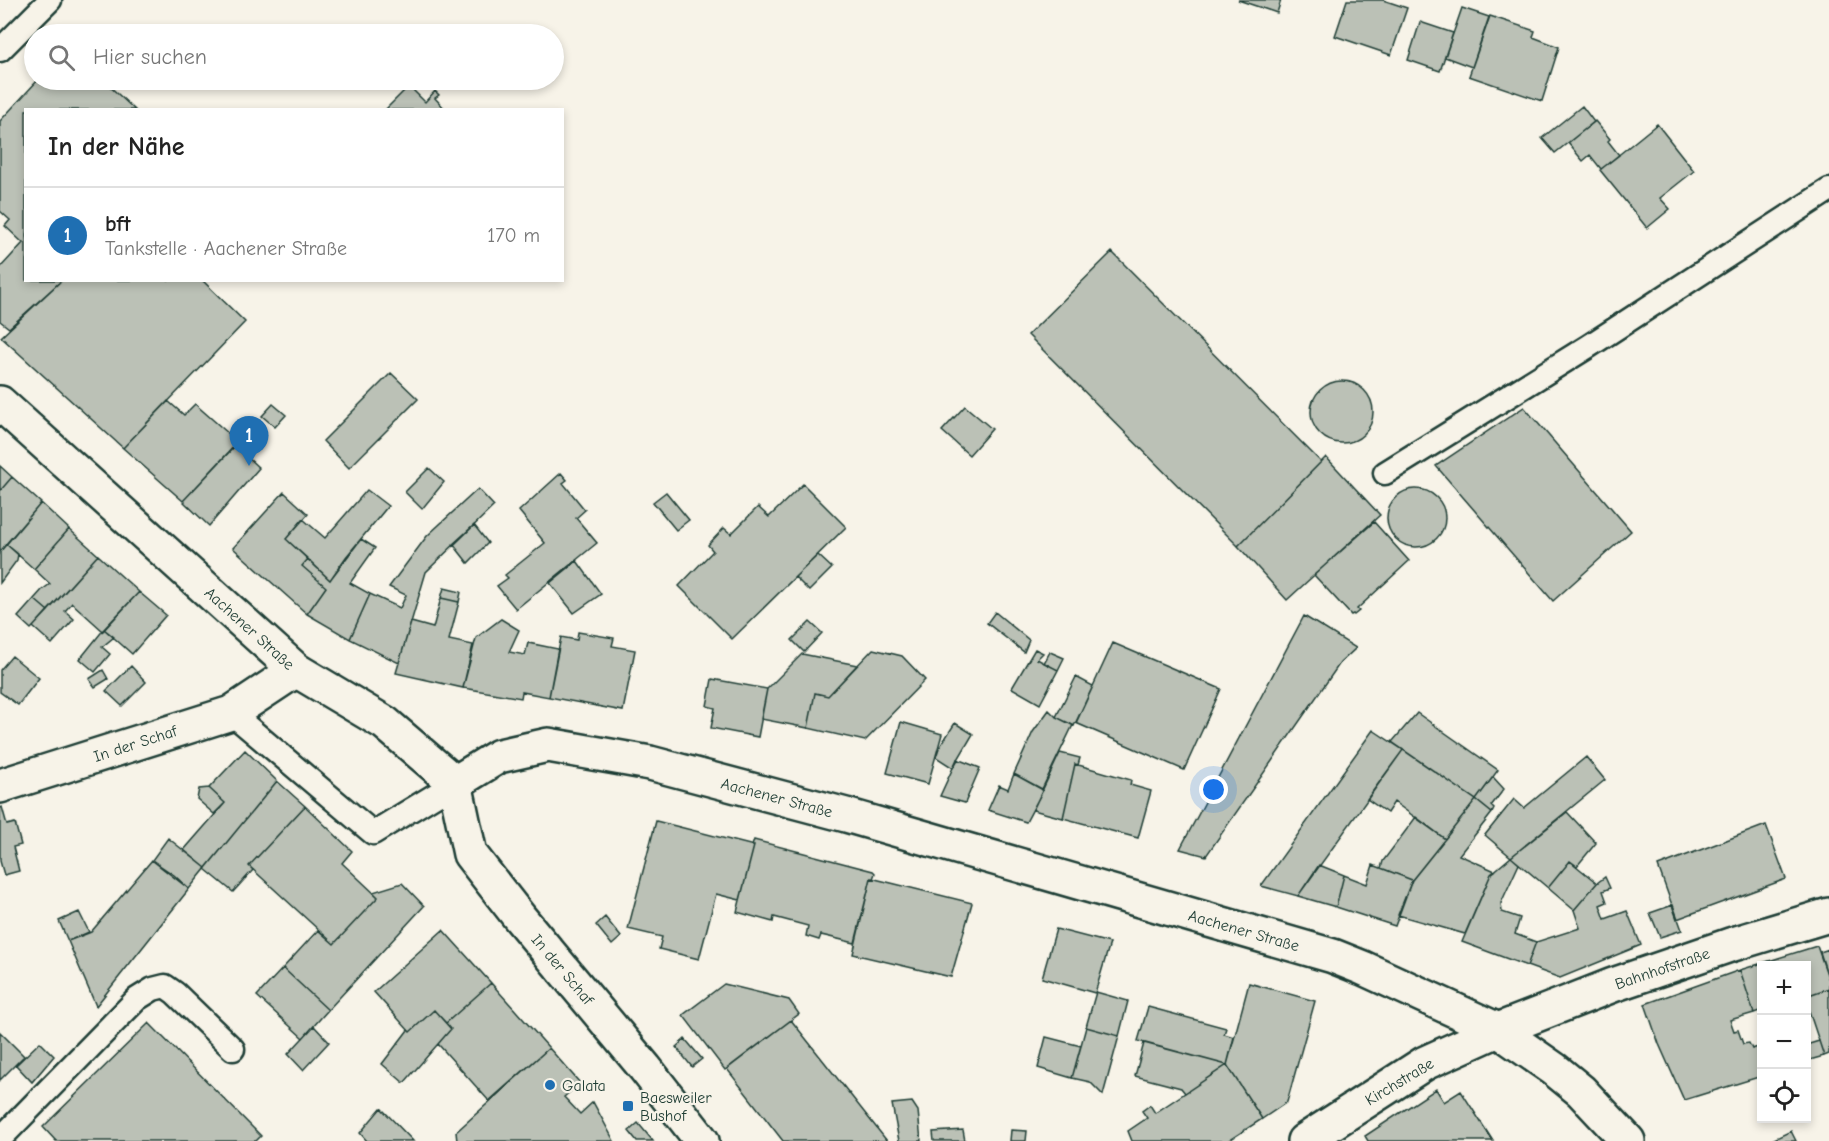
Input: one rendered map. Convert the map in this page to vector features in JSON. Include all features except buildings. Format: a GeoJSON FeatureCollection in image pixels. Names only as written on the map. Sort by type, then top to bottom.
{"type":"FeatureCollection","features":[{"type":"Feature","properties":{"kind":"main road","name":"Aachener Straße"},"geometry":{"type":"LineString","coordinates":[[0,403],[296,670],[385,723],[455,783],[499,756],[548,745],[650,764],[858,818],[1333,956],[1498,1030],[1581,1091],[1628,1141]]}},
{"type":"Feature","properties":{"kind":"main road","name":"In der Schaf"},"geometry":{"type":"LineString","coordinates":[[0,786],[231,713],[296,670]]}},
{"type":"Feature","properties":{"kind":"main road","name":"In der Schaf"},"geometry":{"type":"LineString","coordinates":[[455,783],[470,854],[702,1141]]}},
{"type":"Feature","properties":{"kind":"main road","name":"Bahnhofstraße"},"geometry":{"type":"LineString","coordinates":[[1498,1030],[1614,985],[1730,945],[1829,915]]}},
{"type":"Feature","properties":{"kind":"main road","name":"Kirchstraße"},"geometry":{"type":"LineString","coordinates":[[1304,1141],[1425,1064],[1498,1030]]}},
{"type":"Feature","properties":{"kind":"lane"},"geometry":{"type":"LineString","coordinates":[[26,24],[50,0]]}},
{"type":"Feature","properties":{"kind":"lane"},"geometry":{"type":"LineString","coordinates":[[0,50],[24,26]]}},
{"type":"Feature","properties":{"kind":"lane"},"geometry":{"type":"LineString","coordinates":[[1385,473],[1589,346],[1829,190]]}},
{"type":"Feature","properties":{"kind":"lane"},"geometry":{"type":"LineString","coordinates":[[231,713],[373,833],[455,783]]}},
{"type":"Feature","properties":{"kind":"lane"},"geometry":{"type":"LineString","coordinates":[[0,1139],[137,999],[153,989],[165,986],[175,993],[232,1049]]}},
{"type":"Feature","properties":{"kind":"place","name":"bft"},"geometry":{"type":"Point","coordinates":[249,466]}},
{"type":"Feature","properties":{"kind":"place","name":"Galata"},"geometry":{"type":"Point","coordinates":[550,1085]}},
{"type":"Feature","properties":{"kind":"place","name":"Baesweiler Bushof"},"geometry":{"type":"Point","coordinates":[628,1106]}}]}
